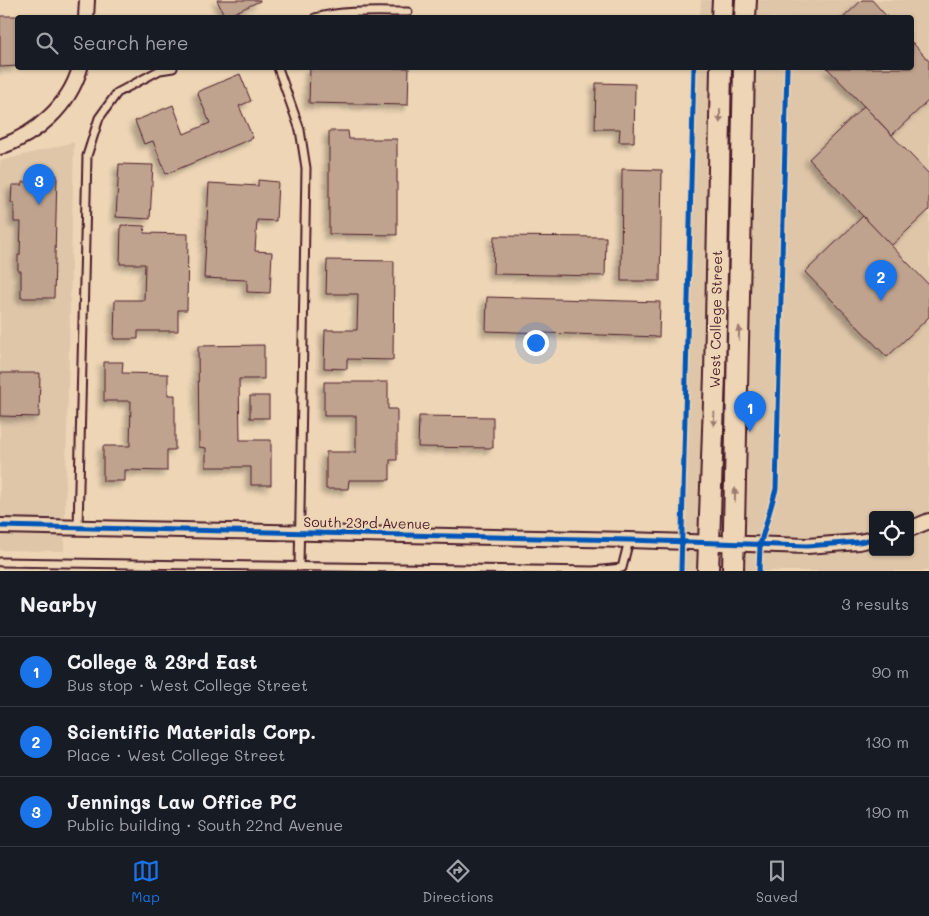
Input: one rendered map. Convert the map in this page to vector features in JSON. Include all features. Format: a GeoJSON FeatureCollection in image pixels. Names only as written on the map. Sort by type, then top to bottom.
{"type":"FeatureCollection","features":[{"type":"Feature","properties":{"kind":"main road"},"geometry":{"type":"LineString","coordinates":[[722,0],[722,15]]}},
{"type":"Feature","properties":{"kind":"main road"},"geometry":{"type":"LineString","coordinates":[[745,15],[746,0]]}},
{"type":"Feature","properties":{"kind":"main road","name":"West College Street"},"geometry":{"type":"LineString","coordinates":[[708,571],[716,374],[721,70]]}},
{"type":"Feature","properties":{"kind":"main road","name":"West College Street"},"geometry":{"type":"LineString","coordinates":[[733,571],[744,70]]}},
{"type":"Feature","properties":{"kind":"street"},"geometry":{"type":"LineString","coordinates":[[86,15],[87,0]]}},
{"type":"Feature","properties":{"kind":"street"},"geometry":{"type":"LineString","coordinates":[[0,147],[30,133],[59,108],[71,92],[79,70]]}},
{"type":"Feature","properties":{"kind":"street"},"geometry":{"type":"LineString","coordinates":[[914,528],[929,522]]}},
{"type":"Feature","properties":{"kind":"street","name":"South 23rd Avenue"},"geometry":{"type":"LineString","coordinates":[[0,526],[629,540],[807,546],[869,540]]}},
{"type":"Feature","properties":{"kind":"lane"},"geometry":{"type":"LineString","coordinates":[[326,15],[408,12]]}},
{"type":"Feature","properties":{"kind":"lane"},"geometry":{"type":"LineString","coordinates":[[78,528],[87,156],[99,118],[118,93],[160,70]]}},
{"type":"Feature","properties":{"kind":"lane"},"geometry":{"type":"LineString","coordinates":[[279,70],[300,130],[306,168],[299,567]]}},
{"type":"Feature","properties":{"kind":"lane"},"geometry":{"type":"LineString","coordinates":[[0,562],[593,571],[622,568],[629,540]]}},
{"type":"Feature","properties":{"kind":"shaded area"},"geometry":{"type":"Polygon","coordinates":[[[701,0],[929,0],[929,571],[681,571],[698,70],[914,70],[914,15],[700,15],[701,0]]]}},
{"type":"Feature","properties":{"kind":"shaded area"},"geometry":{"type":"Polygon","coordinates":[[[74,142],[64,551],[0,550],[0,161],[74,142]]]}},
{"type":"Feature","properties":{"kind":"building"},"geometry":{"type":"Polygon","coordinates":[[[217,0],[260,0],[229,15],[224,15],[217,0]]]}},
{"type":"Feature","properties":{"kind":"building"},"geometry":{"type":"Polygon","coordinates":[[[862,0],[872,0],[885,15],[846,15],[862,0]]]}},
{"type":"Feature","properties":{"kind":"building"},"geometry":{"type":"Polygon","coordinates":[[[0,16],[15,16],[15,66],[0,67],[0,16]]]}},
{"type":"Feature","properties":{"kind":"building"},"geometry":{"type":"Polygon","coordinates":[[[914,44],[929,61],[929,100],[892,135],[829,70],[914,70],[914,44]]]}},
{"type":"Feature","properties":{"kind":"building"},"geometry":{"type":"Polygon","coordinates":[[[310,70],[409,70],[408,105],[309,103],[310,70]]]}},
{"type":"Feature","properties":{"kind":"building"},"geometry":{"type":"Polygon","coordinates":[[[240,74],[251,101],[239,106],[253,138],[166,174],[153,141],[144,144],[135,121],[173,105],[184,134],[210,123],[197,92],[240,74]]]}},
{"type":"Feature","properties":{"kind":"building"},"geometry":{"type":"Polygon","coordinates":[[[596,83],[635,84],[634,142],[619,142],[620,129],[595,129],[596,83]]]}},
{"type":"Feature","properties":{"kind":"building"},"geometry":{"type":"Polygon","coordinates":[[[864,106],[929,174],[929,210],[891,246],[809,159],[864,106]]]}},
{"type":"Feature","properties":{"kind":"building"},"geometry":{"type":"Polygon","coordinates":[[[329,131],[348,131],[349,139],[397,139],[397,235],[329,234],[329,131]]]}},
{"type":"Feature","properties":{"kind":"building"},"geometry":{"type":"Polygon","coordinates":[[[119,164],[153,165],[150,219],[116,217],[119,164]]]}},
{"type":"Feature","properties":{"kind":"building"},"geometry":{"type":"Polygon","coordinates":[[[622,169],[662,170],[660,281],[621,281],[622,169]]]}},
{"type":"Feature","properties":{"kind":"building"},"geometry":{"type":"Polygon","coordinates":[[[43,175],[57,175],[54,298],[21,298],[21,271],[18,271],[18,255],[20,255],[21,222],[14,222],[14,203],[11,203],[12,185],[32,182],[33,178],[43,178],[43,175]]]}},
{"type":"Feature","properties":{"kind":"building"},"geometry":{"type":"Polygon","coordinates":[[[258,180],[278,182],[276,221],[257,220],[255,251],[272,252],[270,293],[247,292],[247,280],[204,278],[209,183],[258,186],[258,180]]]}},
{"type":"Feature","properties":{"kind":"building"},"geometry":{"type":"Polygon","coordinates":[[[863,216],[929,285],[929,317],[887,357],[805,272],[863,216]]]}},
{"type":"Feature","properties":{"kind":"building"},"geometry":{"type":"Polygon","coordinates":[[[121,225],[145,226],[144,233],[188,234],[187,310],[178,310],[178,331],[138,331],[138,339],[114,339],[115,300],[144,300],[145,264],[120,264],[121,225]]]}},
{"type":"Feature","properties":{"kind":"building"},"geometry":{"type":"Polygon","coordinates":[[[494,236],[606,237],[605,276],[493,274],[494,236]]]}},
{"type":"Feature","properties":{"kind":"building"},"geometry":{"type":"Polygon","coordinates":[[[327,260],[394,261],[393,360],[347,359],[347,369],[324,368],[325,330],[357,330],[358,294],[326,294],[327,260]]]}},
{"type":"Feature","properties":{"kind":"building"},"geometry":{"type":"Polygon","coordinates":[[[487,297],[660,302],[659,337],[486,331],[487,297]]]}},
{"type":"Feature","properties":{"kind":"building"},"geometry":{"type":"Polygon","coordinates":[[[264,345],[264,379],[239,379],[240,440],[271,440],[271,485],[251,485],[251,467],[206,467],[206,448],[199,447],[198,346],[264,345]]]}},
{"type":"Feature","properties":{"kind":"building"},"geometry":{"type":"Polygon","coordinates":[[[104,362],[123,362],[122,373],[168,374],[168,395],[175,395],[175,450],[167,450],[167,471],[125,470],[125,481],[103,481],[103,446],[130,446],[131,401],[104,401],[104,362]]]}},
{"type":"Feature","properties":{"kind":"building"},"geometry":{"type":"Polygon","coordinates":[[[0,373],[40,373],[39,417],[0,416],[0,373]]]}},
{"type":"Feature","properties":{"kind":"building"},"geometry":{"type":"Polygon","coordinates":[[[324,382],[388,382],[388,409],[397,409],[397,460],[390,460],[390,480],[349,480],[348,489],[326,489],[326,452],[356,452],[356,416],[324,416],[324,382]]]}},
{"type":"Feature","properties":{"kind":"building"},"geometry":{"type":"Polygon","coordinates":[[[250,396],[269,396],[269,418],[250,418],[250,396]]]}},
{"type":"Feature","properties":{"kind":"building"},"geometry":{"type":"Polygon","coordinates":[[[419,416],[493,417],[493,448],[418,447],[419,416]]]}},
{"type":"Feature","properties":{"kind":"cycle path"},"geometry":{"type":"LineString","coordinates":[[681,571],[694,70]]}},
{"type":"Feature","properties":{"kind":"cycle path"},"geometry":{"type":"LineString","coordinates":[[759,571],[760,545],[776,489],[787,70]]}},
{"type":"Feature","properties":{"kind":"cycle path"},"geometry":{"type":"LineString","coordinates":[[0,526],[629,540],[807,546],[869,540]]}},
{"type":"Feature","properties":{"kind":"place","name":"Jennings Law Office PC"},"geometry":{"type":"Point","coordinates":[39,205]}},
{"type":"Feature","properties":{"kind":"place","name":"Scientific Materials Corp."},"geometry":{"type":"Point","coordinates":[881,301]}},
{"type":"Feature","properties":{"kind":"place","name":"College & 23rd East"},"geometry":{"type":"Point","coordinates":[750,432]}}]}
